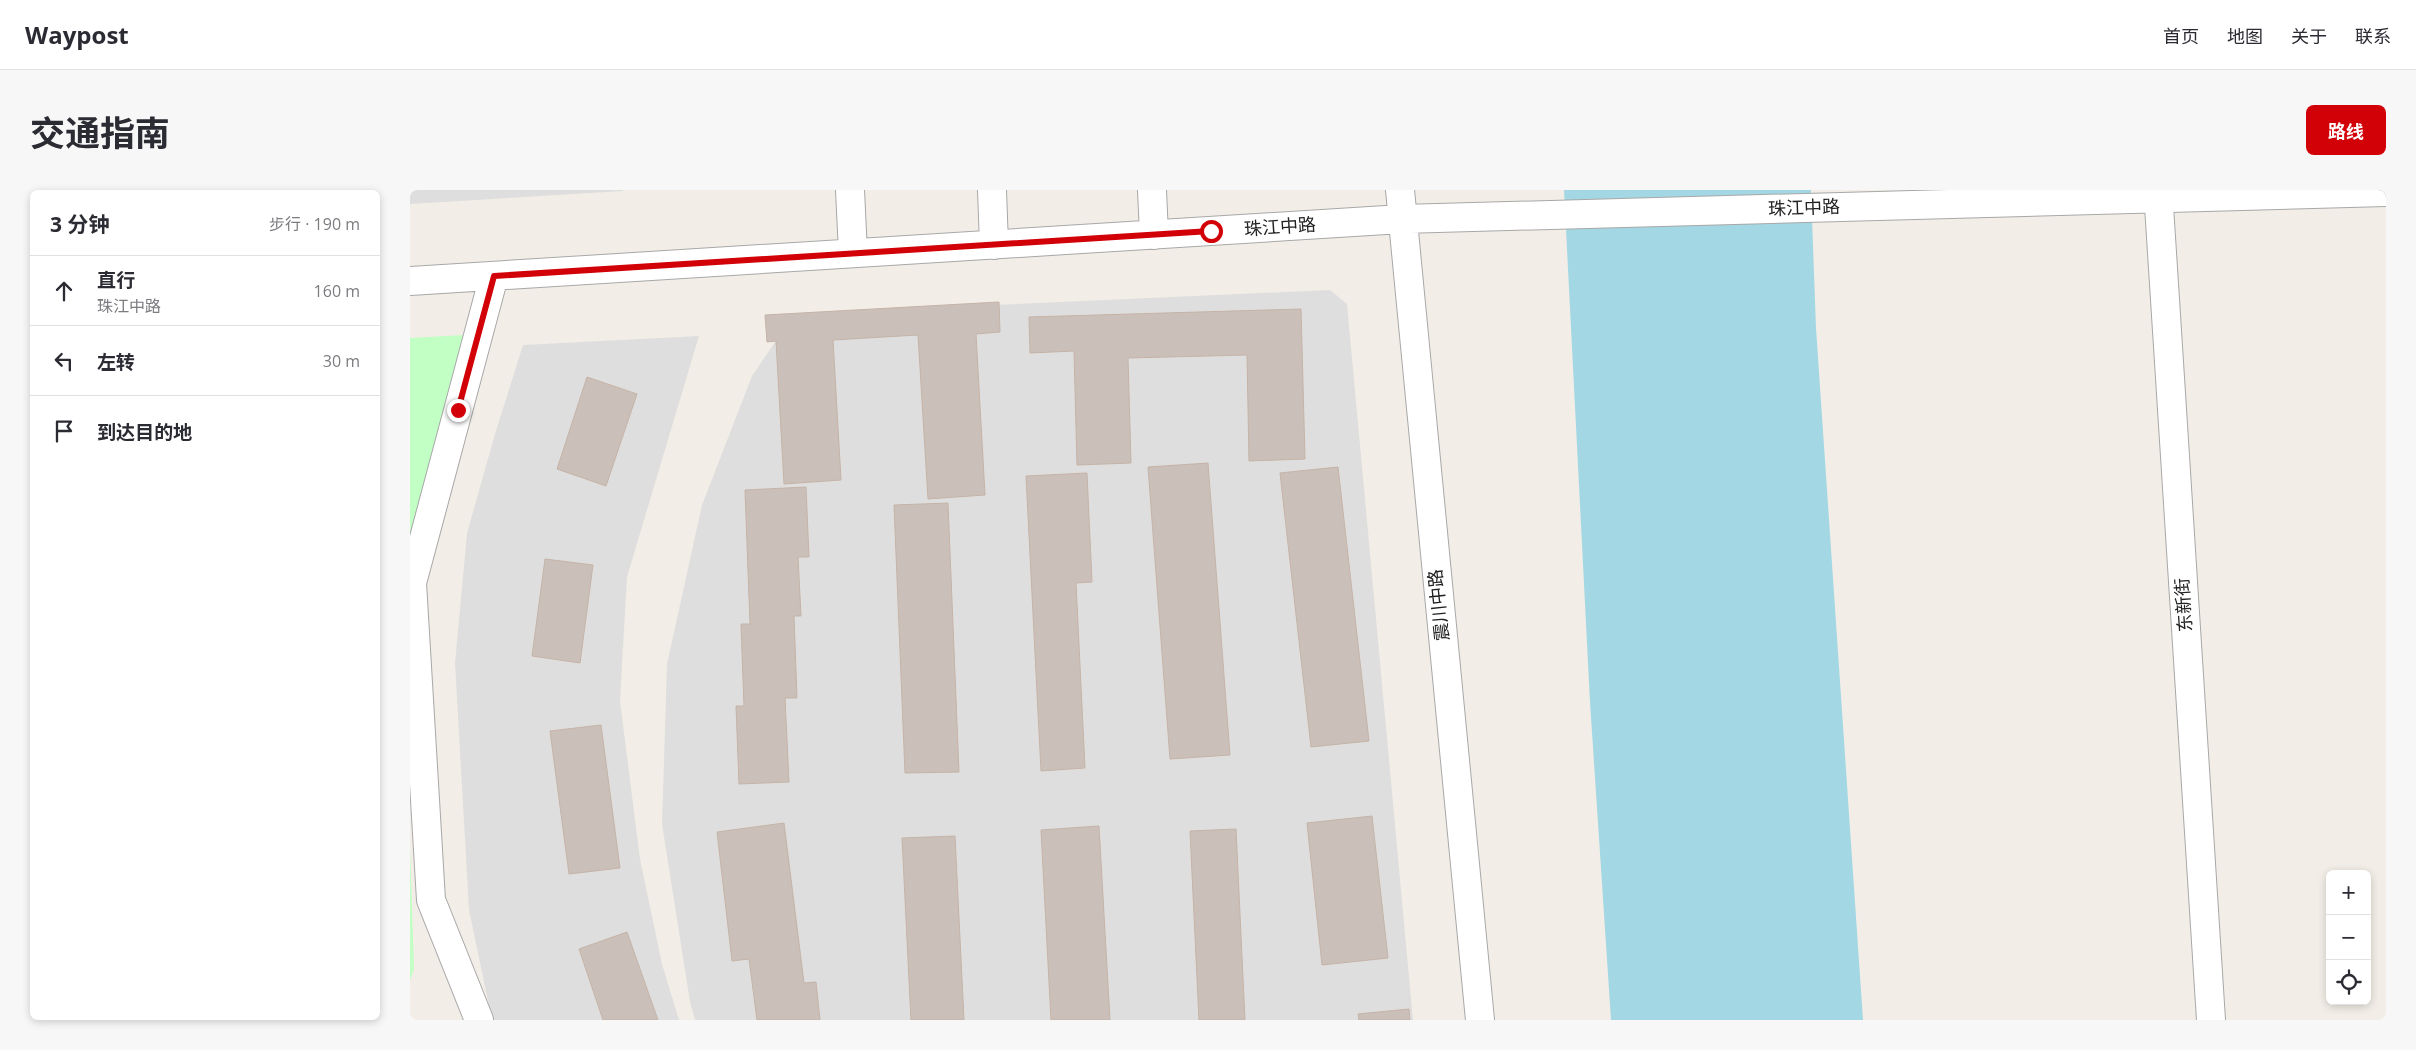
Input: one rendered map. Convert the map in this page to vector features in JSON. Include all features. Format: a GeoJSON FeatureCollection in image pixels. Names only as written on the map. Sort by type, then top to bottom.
{"type":"FeatureCollection","features":[{"type":"Feature","properties":{"kind":"street"},"geometry":{"type":"LineString","coordinates":[[850,190],[853,253]]}},
{"type":"Feature","properties":{"kind":"street"},"geometry":{"type":"LineString","coordinates":[[992,190],[994,245]]}},
{"type":"Feature","properties":{"kind":"street"},"geometry":{"type":"LineString","coordinates":[[1152,190],[1154,235]]}},
{"type":"Feature","properties":{"kind":"street","name":"震川中路"},"geometry":{"type":"LineString","coordinates":[[1400,190],[1480,1020]]}},
{"type":"Feature","properties":{"kind":"street"},"geometry":{"type":"LineString","coordinates":[[2158,194],[2386,192]]}},
{"type":"Feature","properties":{"kind":"street","name":"珠江中路"},"geometry":{"type":"LineString","coordinates":[[410,281],[1402,219],[2102,200],[2158,194]]}},
{"type":"Feature","properties":{"kind":"street","name":"东新街"},"geometry":{"type":"LineString","coordinates":[[2158,194],[2211,1020]]}},
{"type":"Feature","properties":{"kind":"street"},"geometry":{"type":"LineString","coordinates":[[479,1020],[431,900],[412,583],[494,276]]}},
{"type":"Feature","properties":{"kind":"shaded area"},"geometry":{"type":"Polygon","coordinates":[[[410,190],[623,190],[623,191],[410,204],[410,190]]]}},
{"type":"Feature","properties":{"kind":"shaded area"},"geometry":{"type":"Polygon","coordinates":[[[1330,290],[1347,304],[1413,1020],[695,1020],[690,1002],[662,824],[667,664],[702,505],[752,376],[794,314],[1330,290]]]}},
{"type":"Feature","properties":{"kind":"shaded area"},"geometry":{"type":"Polygon","coordinates":[[[699,336],[627,577],[620,701],[640,859],[662,964],[679,1020],[492,1020],[469,910],[455,663],[467,533],[495,434],[523,345],[699,336]]]}},
{"type":"Feature","properties":{"kind":"green space"},"geometry":{"type":"Polygon","coordinates":[[[464,335],[410,538],[410,338],[464,335]]]}},
{"type":"Feature","properties":{"kind":"green space"},"geometry":{"type":"Polygon","coordinates":[[[410,846],[414,969],[410,980],[410,846]]]}},
{"type":"Feature","properties":{"kind":"water"},"geometry":{"type":"Polygon","coordinates":[[[1564,190],[1811,190],[1816,328],[1863,1020],[1611,1020],[1590,702],[1564,190]]]}},
{"type":"Feature","properties":{"kind":"building"},"geometry":{"type":"Polygon","coordinates":[[[999,302],[1000,332],[976,334],[985,495],[928,499],[918,335],[833,340],[841,480],[784,484],[776,341],[767,342],[765,315],[999,302]]]}},
{"type":"Feature","properties":{"kind":"building"},"geometry":{"type":"Polygon","coordinates":[[[1301,309],[1305,459],[1249,461],[1247,355],[1128,358],[1131,463],[1077,465],[1074,351],[1030,353],[1029,317],[1301,309]]]}},
{"type":"Feature","properties":{"kind":"building"},"geometry":{"type":"Polygon","coordinates":[[[587,377],[637,394],[606,486],[557,469],[587,377]]]}},
{"type":"Feature","properties":{"kind":"building"},"geometry":{"type":"Polygon","coordinates":[[[1208,463],[1230,755],[1170,759],[1148,467],[1208,463]]]}},
{"type":"Feature","properties":{"kind":"building"},"geometry":{"type":"Polygon","coordinates":[[[1338,467],[1369,741],[1311,747],[1280,473],[1338,467]]]}},
{"type":"Feature","properties":{"kind":"building"},"geometry":{"type":"Polygon","coordinates":[[[1087,473],[1092,582],[1076,583],[1085,768],[1041,771],[1026,476],[1087,473]]]}},
{"type":"Feature","properties":{"kind":"building"},"geometry":{"type":"Polygon","coordinates":[[[806,487],[809,557],[798,557],[801,616],[794,616],[797,698],[785,698],[789,782],[739,784],[736,706],[744,706],[741,624],[750,624],[745,490],[806,487]]]}},
{"type":"Feature","properties":{"kind":"building"},"geometry":{"type":"Polygon","coordinates":[[[948,503],[959,772],[905,773],[894,505],[948,503]]]}},
{"type":"Feature","properties":{"kind":"building"},"geometry":{"type":"Polygon","coordinates":[[[545,559],[593,565],[580,663],[532,656],[545,559]]]}},
{"type":"Feature","properties":{"kind":"building"},"geometry":{"type":"Polygon","coordinates":[[[601,725],[620,868],[569,874],[550,731],[601,725]]]}},
{"type":"Feature","properties":{"kind":"building"},"geometry":{"type":"Polygon","coordinates":[[[1372,816],[1388,958],[1322,965],[1307,823],[1372,816]]]}},
{"type":"Feature","properties":{"kind":"building"},"geometry":{"type":"Polygon","coordinates":[[[784,823],[804,983],[816,982],[820,1020],[757,1020],[749,959],[732,961],[717,832],[784,823]]]}},
{"type":"Feature","properties":{"kind":"building"},"geometry":{"type":"Polygon","coordinates":[[[1099,826],[1110,1020],[1051,1020],[1041,830],[1099,826]]]}},
{"type":"Feature","properties":{"kind":"building"},"geometry":{"type":"Polygon","coordinates":[[[1236,829],[1245,1020],[1199,1020],[1190,831],[1236,829]]]}},
{"type":"Feature","properties":{"kind":"building"},"geometry":{"type":"Polygon","coordinates":[[[955,836],[964,1020],[911,1020],[902,838],[955,836]]]}},
{"type":"Feature","properties":{"kind":"building"},"geometry":{"type":"Polygon","coordinates":[[[627,932],[658,1020],[603,1020],[579,949],[627,932]]]}},
{"type":"Feature","properties":{"kind":"building"},"geometry":{"type":"Polygon","coordinates":[[[1409,1009],[1410,1020],[1359,1020],[1358,1014],[1409,1009]]]}},
{"type":"Feature","properties":{"kind":"route"},"geometry":{"type":"LineString","coordinates":[[458,410],[494,276],[1211,231]]}}]}
